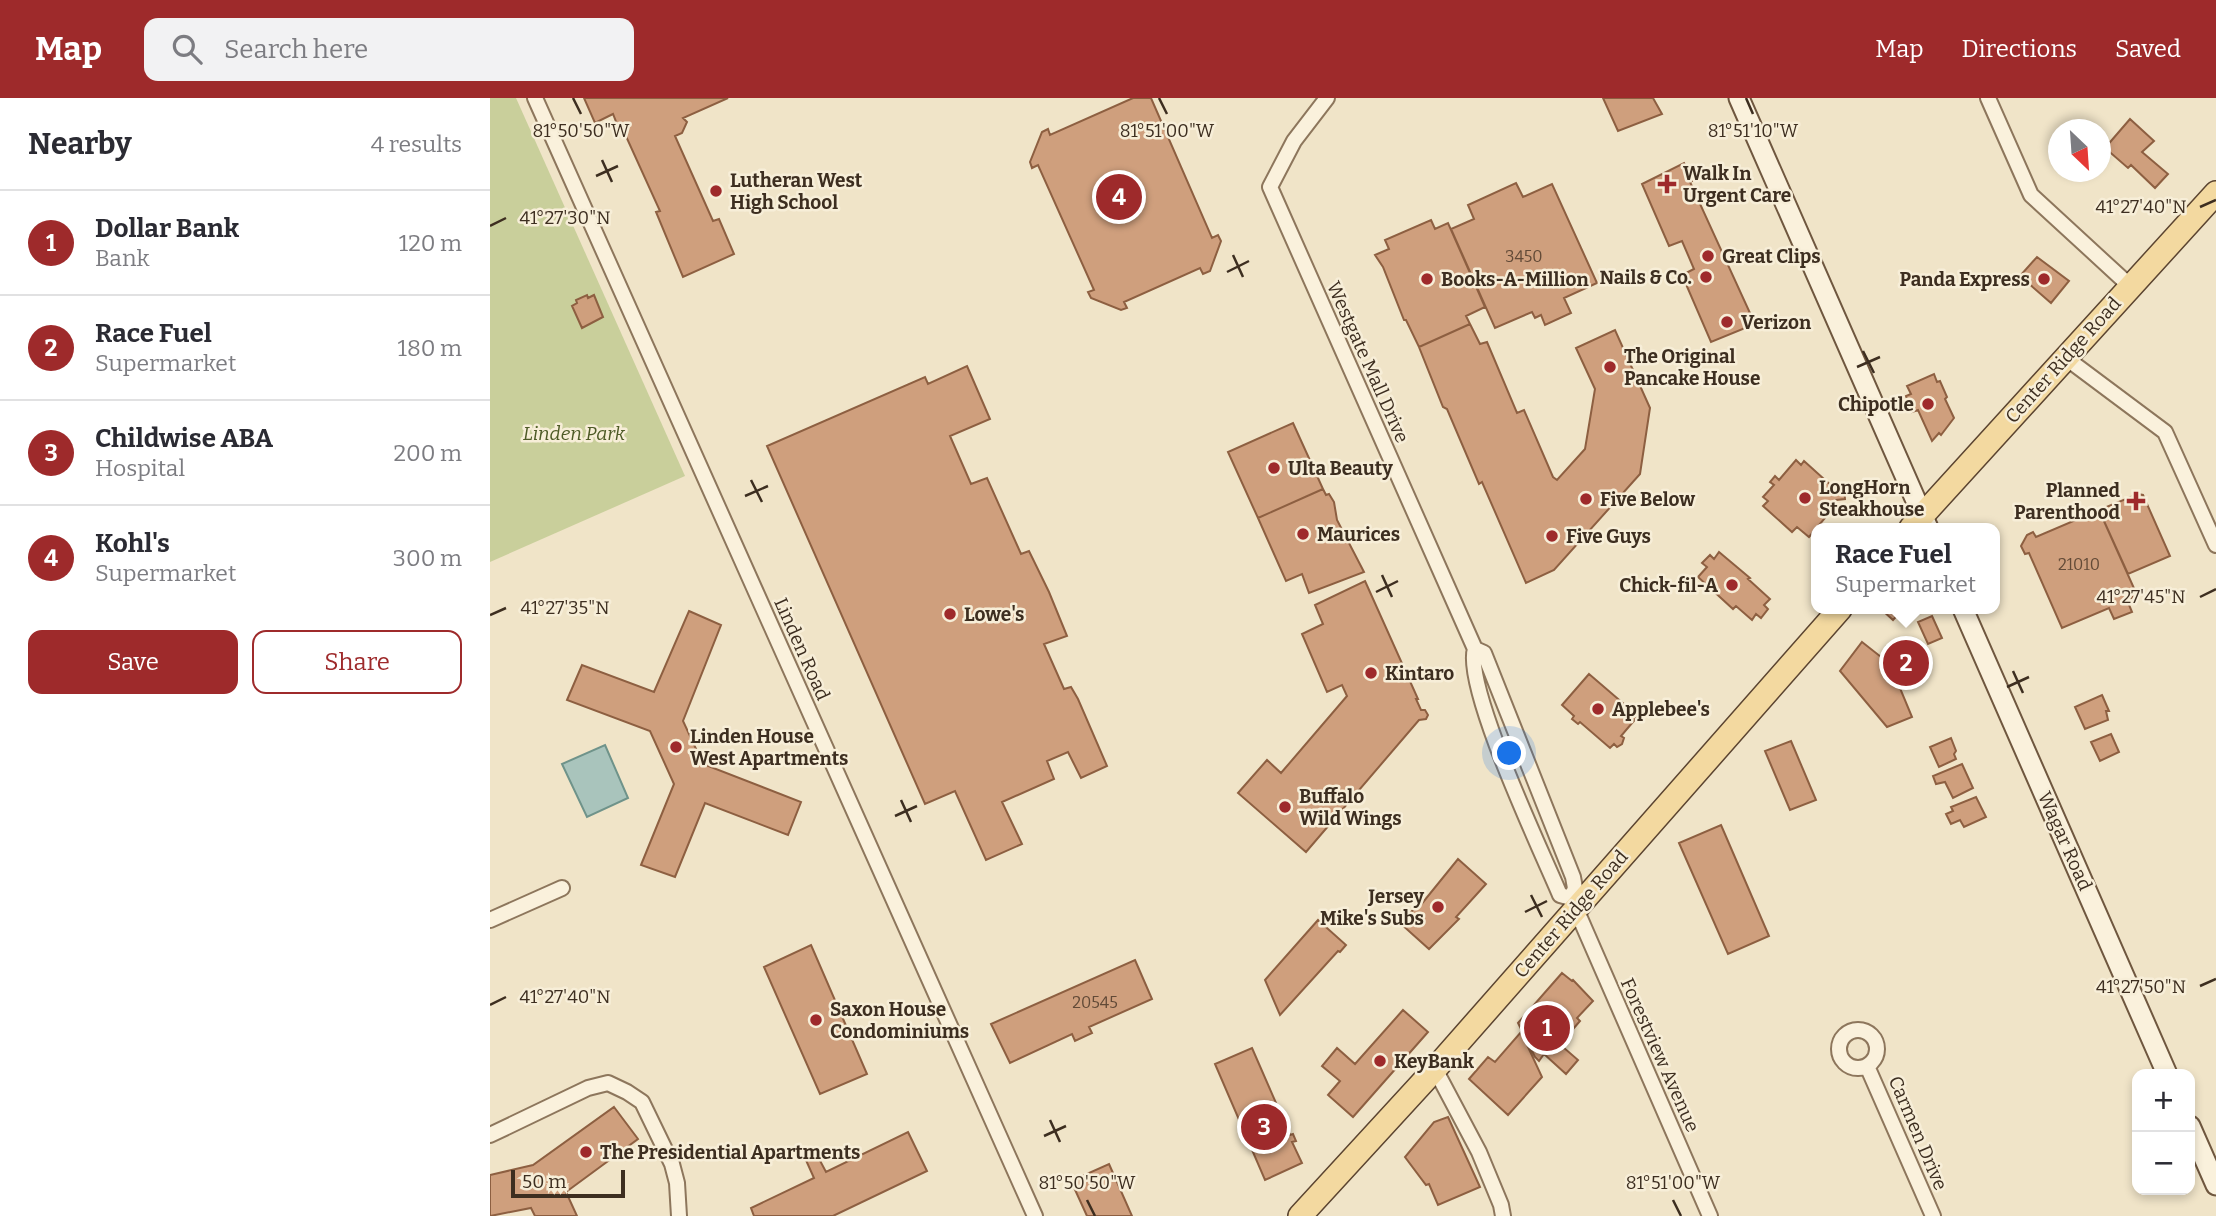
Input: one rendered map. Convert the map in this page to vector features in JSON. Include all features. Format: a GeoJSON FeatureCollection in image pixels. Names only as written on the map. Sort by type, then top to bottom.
{"type":"FeatureCollection","features":[{"type":"Feature","properties":{"kind":"main road"},"geometry":{"type":"LineString","coordinates":[[1739,98],[1920,523]]}},
{"type":"Feature","properties":{"kind":"main road","name":"Center Ridge Road"},"geometry":{"type":"LineString","coordinates":[[1921,523],[2130,286],[2216,193]]}},
{"type":"Feature","properties":{"kind":"main road","name":"Center Ridge Road"},"geometry":{"type":"LineString","coordinates":[[1300,1216],[1435,1069],[1573,903],[1835,614]]}},
{"type":"Feature","properties":{"kind":"main road","name":"Wagar Road"},"geometry":{"type":"LineString","coordinates":[[1965,614],[2165,1069]]}},
{"type":"Feature","properties":{"kind":"main road"},"geometry":{"type":"LineString","coordinates":[[2193,1132],[2216,1185]]}},
{"type":"Feature","properties":{"kind":"street","name":"Linden Road"},"geometry":{"type":"LineString","coordinates":[[536,98],[1034,1216]]}},
{"type":"Feature","properties":{"kind":"street","name":"Westgate Mall Drive"},"geometry":{"type":"LineString","coordinates":[[1327,98],[1294,141],[1270,187],[1475,649],[1484,653],[1573,877],[1573,903],[1560,895],[1495,739],[1476,679],[1472,657],[1475,649]]}},
{"type":"Feature","properties":{"kind":"street"},"geometry":{"type":"LineString","coordinates":[[1989,98],[2031,195],[2130,286]]}},
{"type":"Feature","properties":{"kind":"street"},"geometry":{"type":"LineString","coordinates":[[2066,358],[2165,432],[2216,545]]}},
{"type":"Feature","properties":{"kind":"street"},"geometry":{"type":"LineString","coordinates":[[490,920],[562,888]]}},
{"type":"Feature","properties":{"kind":"street","name":"Forestview Avenue"},"geometry":{"type":"LineString","coordinates":[[1573,903],[1710,1216]]}},
{"type":"Feature","properties":{"kind":"street","name":"Carmen Drive"},"geometry":{"type":"LineString","coordinates":[[1867,1066],[1933,1216]]}},
{"type":"Feature","properties":{"kind":"street"},"geometry":{"type":"LineString","coordinates":[[1435,1069],[1479,1152],[1503,1216]]}},
{"type":"Feature","properties":{"kind":"street"},"geometry":{"type":"LineString","coordinates":[[490,1135],[589,1088],[608,1083],[642,1102],[672,1164],[677,1183],[679,1216]]}},
{"type":"Feature","properties":{"kind":"green space","name":"Linden Park"},"geometry":{"type":"Polygon","coordinates":[[[490,98],[516,98],[685,476],[490,562],[490,98]]]}},
{"type":"Feature","properties":{"kind":"water"},"geometry":{"type":"Polygon","coordinates":[[[605,745],[628,798],[587,817],[562,764],[605,745]]]}},
{"type":"Feature","properties":{"kind":"building","name":"Lutheran West High School"},"geometry":{"type":"Polygon","coordinates":[[[584,98],[728,98],[683,118],[687,122],[682,133],[675,136],[713,221],[719,219],[734,254],[683,277],[656,212],[660,211],[620,123],[617,124],[613,114],[595,123],[584,98]]]}},
{"type":"Feature","properties":{"kind":"building"},"geometry":{"type":"Polygon","coordinates":[[[1133,98],[1151,98],[1212,238],[1218,235],[1221,241],[1210,271],[1203,274],[1200,268],[1124,302],[1127,308],[1121,310],[1091,298],[1088,292],[1094,290],[1038,165],[1032,168],[1030,162],[1042,132],[1048,129],[1050,135],[1133,98]]]}},
{"type":"Feature","properties":{"kind":"building"},"geometry":{"type":"Polygon","coordinates":[[[1603,98],[1653,98],[1662,114],[1618,131],[1603,98]]]}},
{"type":"Feature","properties":{"kind":"building"},"geometry":{"type":"Polygon","coordinates":[[[2130,119],[2154,141],[2142,152],[2168,174],[2155,188],[2131,165],[2128,168],[2111,153],[2111,141],[2130,119]]]}},
{"type":"Feature","properties":{"kind":"building"},"geometry":{"type":"Polygon","coordinates":[[[1684,163],[1692,181],[1690,182],[1755,324],[1711,342],[1682,275],[1694,269],[1682,241],[1669,246],[1642,184],[1684,163]]]}},
{"type":"Feature","properties":{"kind":"building"},"geometry":{"type":"Polygon","coordinates":[[[1516,183],[1523,197],[1552,184],[1597,283],[1564,298],[1571,313],[1545,325],[1541,315],[1535,318],[1532,312],[1495,328],[1451,229],[1474,219],[1468,205],[1516,183]]]}},
{"type":"Feature","properties":{"kind":"building"},"geometry":{"type":"Polygon","coordinates":[[[1431,220],[1435,229],[1448,223],[1485,307],[1466,316],[1470,324],[1419,347],[1375,255],[1389,249],[1385,240],[1431,220]]]}},
{"type":"Feature","properties":{"kind":"building","name":"Panda Express"},"geometry":{"type":"Polygon","coordinates":[[[2037,257],[2069,281],[2051,303],[2020,276],[2037,257]]]}},
{"type":"Feature","properties":{"kind":"building"},"geometry":{"type":"Polygon","coordinates":[[[587,295],[588,298],[594,295],[603,317],[582,328],[572,306],[577,303],[576,300],[587,295]]]}},
{"type":"Feature","properties":{"kind":"building"},"geometry":{"type":"Polygon","coordinates":[[[1470,324],[1480,344],[1487,342],[1517,413],[1524,410],[1553,477],[1557,480],[1585,449],[1595,389],[1576,348],[1615,330],[1650,408],[1640,474],[1554,570],[1526,583],[1482,482],[1479,484],[1447,409],[1443,407],[1419,347],[1470,324]]]}},
{"type":"Feature","properties":{"kind":"building","name":"Lowe's"},"geometry":{"type":"Polygon","coordinates":[[[967,366],[990,419],[950,436],[971,484],[987,478],[1021,554],[1029,551],[1049,592],[1067,636],[1044,644],[1064,689],[1071,687],[1078,699],[1107,766],[1081,778],[1068,752],[1047,761],[1054,779],[1002,802],[1022,844],[986,860],[955,791],[925,804],[767,446],[925,377],[928,384],[967,366]]]}},
{"type":"Feature","properties":{"kind":"building","name":"Chipotle"},"geometry":{"type":"Polygon","coordinates":[[[1934,374],[1937,382],[1940,381],[1954,418],[1941,435],[1939,433],[1932,441],[1918,410],[1912,412],[1906,396],[1911,394],[1907,386],[1934,374]]]}},
{"type":"Feature","properties":{"kind":"building"},"geometry":{"type":"Polygon","coordinates":[[[1293,423],[1323,489],[1258,518],[1228,452],[1293,423]]]}},
{"type":"Feature","properties":{"kind":"building","name":"LongHorn Steakhouse"},"geometry":{"type":"Polygon","coordinates":[[[1796,460],[1801,465],[1804,461],[1835,489],[1844,488],[1845,499],[1836,500],[1823,515],[1825,518],[1821,523],[1811,523],[1809,537],[1797,527],[1792,532],[1763,506],[1768,501],[1763,497],[1774,485],[1770,482],[1775,476],[1779,480],[1796,460]]]}},
{"type":"Feature","properties":{"kind":"building"},"geometry":{"type":"Polygon","coordinates":[[[1323,489],[1334,502],[1337,520],[1364,572],[1309,593],[1302,574],[1286,581],[1258,518],[1323,489]]]}},
{"type":"Feature","properties":{"kind":"building"},"geometry":{"type":"Polygon","coordinates":[[[2138,494],[2143,495],[2170,556],[2128,574],[2099,510],[2138,494]]]}},
{"type":"Feature","properties":{"kind":"building"},"geometry":{"type":"Polygon","coordinates":[[[2099,510],[2137,595],[2127,600],[2132,612],[2114,619],[2109,608],[2062,628],[2029,553],[2025,554],[2021,546],[2027,535],[2033,532],[2036,537],[2099,510]]]}},
{"type":"Feature","properties":{"kind":"building"},"geometry":{"type":"Polygon","coordinates":[[[1719,552],[1770,599],[1764,605],[1768,609],[1761,618],[1756,614],[1752,620],[1736,606],[1733,609],[1698,577],[1707,567],[1702,563],[1710,555],[1714,559],[1719,552]]]}},
{"type":"Feature","properties":{"kind":"building"},"geometry":{"type":"Polygon","coordinates":[[[1365,581],[1421,710],[1425,710],[1428,715],[1426,719],[1419,720],[1306,852],[1238,793],[1267,760],[1281,773],[1347,696],[1342,685],[1327,692],[1302,634],[1323,624],[1315,605],[1365,581]]]}},
{"type":"Feature","properties":{"kind":"building","name":"Linden House West Apartments"},"geometry":{"type":"Polygon","coordinates":[[[689,611],[721,625],[683,721],[703,764],[801,802],[788,835],[705,803],[675,877],[641,865],[674,784],[650,731],[567,700],[582,665],[654,692],[689,611]]]}},
{"type":"Feature","properties":{"kind":"building"},"geometry":{"type":"Polygon","coordinates":[[[1886,614],[1898,614],[1893,620],[1886,614]]]}},
{"type":"Feature","properties":{"kind":"building"},"geometry":{"type":"Polygon","coordinates":[[[1932,616],[1942,638],[1928,644],[1918,622],[1932,616]]]}},
{"type":"Feature","properties":{"kind":"building"},"geometry":{"type":"Polygon","coordinates":[[[1862,642],[1890,664],[1912,717],[1887,727],[1840,671],[1862,642]]]}},
{"type":"Feature","properties":{"kind":"building"},"geometry":{"type":"Polygon","coordinates":[[[1897,642],[1912,648],[1925,677],[1904,686],[1887,646],[1897,642]]]}},
{"type":"Feature","properties":{"kind":"building"},"geometry":{"type":"Polygon","coordinates":[[[1589,674],[1638,716],[1621,736],[1624,738],[1622,744],[1617,747],[1614,744],[1610,748],[1580,722],[1578,724],[1562,705],[1589,674]]]}},
{"type":"Feature","properties":{"kind":"building"},"geometry":{"type":"Polygon","coordinates":[[[2102,695],[2109,711],[2106,711],[2108,720],[2085,729],[2075,707],[2102,695]]]}},
{"type":"Feature","properties":{"kind":"building"},"geometry":{"type":"Polygon","coordinates":[[[2111,734],[2119,752],[2100,761],[2091,742],[2111,734]]]}},
{"type":"Feature","properties":{"kind":"building"},"geometry":{"type":"Polygon","coordinates":[[[1951,738],[1956,759],[1939,767],[1930,747],[1951,738]]]}},
{"type":"Feature","properties":{"kind":"building"},"geometry":{"type":"Polygon","coordinates":[[[1791,741],[1816,800],[1790,810],[1765,751],[1791,741]]]}},
{"type":"Feature","properties":{"kind":"building"},"geometry":{"type":"Polygon","coordinates":[[[1962,764],[1973,788],[1953,798],[1945,782],[1936,784],[1933,776],[1962,764]]]}},
{"type":"Feature","properties":{"kind":"building"},"geometry":{"type":"Polygon","coordinates":[[[1976,797],[1986,817],[1964,827],[1960,820],[1951,824],[1946,814],[1953,811],[1951,807],[1976,797]]]}},
{"type":"Feature","properties":{"kind":"building"},"geometry":{"type":"Polygon","coordinates":[[[1721,825],[1769,936],[1728,954],[1679,843],[1721,825]]]}},
{"type":"Feature","properties":{"kind":"building"},"geometry":{"type":"Polygon","coordinates":[[[1458,859],[1486,884],[1456,917],[1459,919],[1429,949],[1401,924],[1418,904],[1420,906],[1458,859]]]}},
{"type":"Feature","properties":{"kind":"building"},"geometry":{"type":"Polygon","coordinates":[[[1318,920],[1346,945],[1280,1015],[1265,980],[1318,920]]]}},
{"type":"Feature","properties":{"kind":"building","name":"Saxon House Condominiums"},"geometry":{"type":"Polygon","coordinates":[[[811,945],[867,1074],[820,1094],[764,967],[811,945]]]}},
{"type":"Feature","properties":{"kind":"building"},"geometry":{"type":"Polygon","coordinates":[[[1135,960],[1152,999],[1089,1027],[1092,1033],[1075,1041],[1072,1034],[1010,1063],[991,1024],[1135,960]]]}},
{"type":"Feature","properties":{"kind":"building"},"geometry":{"type":"Polygon","coordinates":[[[1562,973],[1573,980],[1593,1001],[1577,1018],[1580,1021],[1567,1036],[1564,1033],[1556,1041],[1578,1060],[1566,1074],[1544,1054],[1539,1061],[1535,1057],[1518,1023],[1562,973]]]}},
{"type":"Feature","properties":{"kind":"building","name":"KeyBank"},"geometry":{"type":"Polygon","coordinates":[[[1403,1010],[1428,1032],[1353,1117],[1328,1095],[1340,1081],[1322,1066],[1337,1048],[1355,1064],[1403,1010]]]}},
{"type":"Feature","properties":{"kind":"building"},"geometry":{"type":"Polygon","coordinates":[[[1521,1032],[1542,1077],[1508,1115],[1469,1079],[1488,1057],[1495,1062],[1521,1032]]]}},
{"type":"Feature","properties":{"kind":"building"},"geometry":{"type":"Polygon","coordinates":[[[1252,1048],[1290,1135],[1293,1134],[1296,1141],[1292,1142],[1302,1163],[1265,1180],[1215,1064],[1252,1048]]]}},
{"type":"Feature","properties":{"kind":"building","name":"The Presidential Apartments"},"geometry":{"type":"Polygon","coordinates":[[[614,1107],[638,1139],[566,1192],[577,1216],[535,1216],[531,1208],[490,1216],[490,1175],[533,1165],[614,1107]]]}},
{"type":"Feature","properties":{"kind":"building"},"geometry":{"type":"Polygon","coordinates":[[[1448,1117],[1480,1187],[1438,1205],[1429,1184],[1426,1185],[1405,1157],[1434,1122],[1448,1117]]]}},
{"type":"Feature","properties":{"kind":"building"},"geometry":{"type":"Polygon","coordinates":[[[908,1132],[927,1171],[833,1216],[754,1216],[751,1208],[814,1178],[805,1158],[816,1153],[826,1172],[908,1132]]]}},
{"type":"Feature","properties":{"kind":"building"},"geometry":{"type":"Polygon","coordinates":[[[1109,1164],[1132,1216],[1087,1216],[1071,1181],[1109,1164]]]}},
{"type":"Feature","properties":{"kind":"place","name":"Walk In Urgent Care"},"geometry":{"type":"Point","coordinates":[1667,184]}},
{"type":"Feature","properties":{"kind":"place","name":"Lutheran West High School"},"geometry":{"type":"Point","coordinates":[716,191]}},
{"type":"Feature","properties":{"kind":"place","name":"Kohl's"},"geometry":{"type":"Point","coordinates":[1119,197]}},
{"type":"Feature","properties":{"kind":"place","name":"Great Clips"},"geometry":{"type":"Point","coordinates":[1708,256]}},
{"type":"Feature","properties":{"kind":"place","name":"Nails & Co."},"geometry":{"type":"Point","coordinates":[1706,277]}},
{"type":"Feature","properties":{"kind":"place","name":"Books-A-Million"},"geometry":{"type":"Point","coordinates":[1427,279]}},
{"type":"Feature","properties":{"kind":"place","name":"Panda Express"},"geometry":{"type":"Point","coordinates":[2044,279]}},
{"type":"Feature","properties":{"kind":"place","name":"Verizon"},"geometry":{"type":"Point","coordinates":[1727,322]}},
{"type":"Feature","properties":{"kind":"place","name":"The Original Pancake House"},"geometry":{"type":"Point","coordinates":[1610,367]}},
{"type":"Feature","properties":{"kind":"place","name":"Chipotle"},"geometry":{"type":"Point","coordinates":[1928,404]}},
{"type":"Feature","properties":{"kind":"place","name":"Ulta Beauty"},"geometry":{"type":"Point","coordinates":[1274,468]}},
{"type":"Feature","properties":{"kind":"place","name":"LongHorn Steakhouse"},"geometry":{"type":"Point","coordinates":[1805,498]}},
{"type":"Feature","properties":{"kind":"place","name":"Five Below"},"geometry":{"type":"Point","coordinates":[1586,499]}},
{"type":"Feature","properties":{"kind":"place","name":"Planned Parenthood"},"geometry":{"type":"Point","coordinates":[2136,501]}},
{"type":"Feature","properties":{"kind":"place","name":"Maurices"},"geometry":{"type":"Point","coordinates":[1303,534]}},
{"type":"Feature","properties":{"kind":"place","name":"Five Guys"},"geometry":{"type":"Point","coordinates":[1552,536]}},
{"type":"Feature","properties":{"kind":"place","name":"Chick-fil-A"},"geometry":{"type":"Point","coordinates":[1732,585]}},
{"type":"Feature","properties":{"kind":"place","name":"Lowe's"},"geometry":{"type":"Point","coordinates":[950,614]}},
{"type":"Feature","properties":{"kind":"place","name":"Race Fuel"},"geometry":{"type":"Point","coordinates":[1906,663]}},
{"type":"Feature","properties":{"kind":"place","name":"Kintaro"},"geometry":{"type":"Point","coordinates":[1371,673]}},
{"type":"Feature","properties":{"kind":"place","name":"Applebee's"},"geometry":{"type":"Point","coordinates":[1598,709]}},
{"type":"Feature","properties":{"kind":"place","name":"Linden House West Apartments"},"geometry":{"type":"Point","coordinates":[676,747]}},
{"type":"Feature","properties":{"kind":"place","name":"Buffalo Wild Wings"},"geometry":{"type":"Point","coordinates":[1285,807]}},
{"type":"Feature","properties":{"kind":"place","name":"Jersey Mike's Subs"},"geometry":{"type":"Point","coordinates":[1438,907]}},
{"type":"Feature","properties":{"kind":"place","name":"Saxon House Condominiums"},"geometry":{"type":"Point","coordinates":[816,1020]}},
{"type":"Feature","properties":{"kind":"place","name":"Dollar Bank"},"geometry":{"type":"Point","coordinates":[1547,1028]}},
{"type":"Feature","properties":{"kind":"place","name":"KeyBank"},"geometry":{"type":"Point","coordinates":[1380,1061]}},
{"type":"Feature","properties":{"kind":"place","name":"Childwise ABA"},"geometry":{"type":"Point","coordinates":[1264,1127]}},
{"type":"Feature","properties":{"kind":"place","name":"The Presidential Apartments"},"geometry":{"type":"Point","coordinates":[586,1152]}}]}
